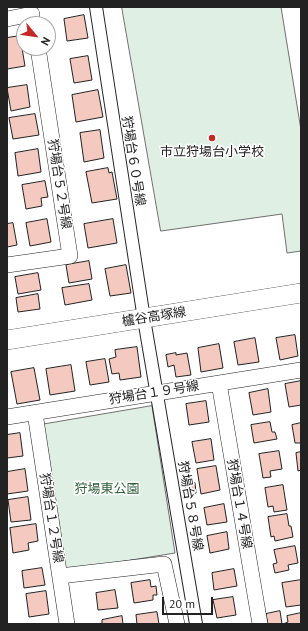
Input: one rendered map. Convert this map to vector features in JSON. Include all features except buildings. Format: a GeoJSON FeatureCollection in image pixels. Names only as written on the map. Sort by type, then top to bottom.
{"type":"FeatureCollection","features":[{"type":"Feature","properties":{"kind":"street","name":"狩場台６０号線"},"geometry":{"type":"LineString","coordinates":[[96,7],[156,393]]}},
{"type":"Feature","properties":{"kind":"street"},"geometry":{"type":"LineString","coordinates":[[7,19],[33,15]]}},
{"type":"Feature","properties":{"kind":"street","name":"狩場台５２号線"},"geometry":{"type":"LineString","coordinates":[[7,265],[70,256],[39,56]]}},
{"type":"Feature","properties":{"kind":"street","name":"櫨谷高塚線"},"geometry":{"type":"LineString","coordinates":[[7,340],[301,293]]}},
{"type":"Feature","properties":{"kind":"street","name":"狩場台１９号線"},"geometry":{"type":"LineString","coordinates":[[7,417],[301,370]]}},
{"type":"Feature","properties":{"kind":"street","name":"狩場台１４号線"},"geometry":{"type":"LineString","coordinates":[[219,383],[260,624]]}},
{"type":"Feature","properties":{"kind":"street","name":"狩場台５８号線"},"geometry":{"type":"LineString","coordinates":[[156,393],[196,624]]}},
{"type":"Feature","properties":{"kind":"street","name":"狩場台１２号線"},"geometry":{"type":"LineString","coordinates":[[35,413],[67,624]]}},
{"type":"Feature","properties":{"kind":"street"},"geometry":{"type":"LineString","coordinates":[[60,576],[164,564],[177,624]]}},
{"type":"Feature","properties":{"kind":"green space","name":"市立狩場台小学校"},"geometry":{"type":"Polygon","coordinates":[[[122,7],[281,7],[301,130],[301,251],[287,253],[282,214],[161,231],[122,7]]]}},
{"type":"Feature","properties":{"kind":"green space","name":"狩場東公園"},"geometry":{"type":"Polygon","coordinates":[[[152,406],[175,553],[63,571],[40,425],[152,406]]]}},
{"type":"Feature","properties":{"kind":"place","name":"市立狩場台小学校"},"geometry":{"type":"Point","coordinates":[212,138]}}]}
